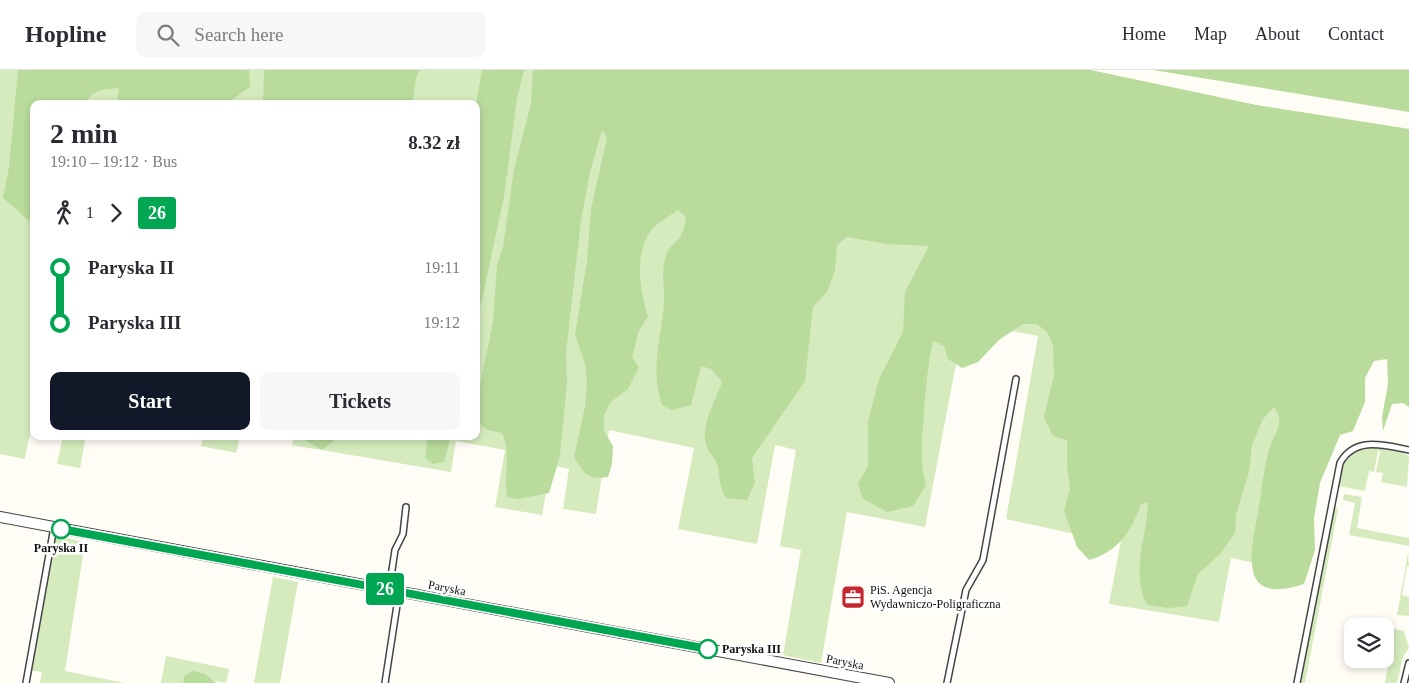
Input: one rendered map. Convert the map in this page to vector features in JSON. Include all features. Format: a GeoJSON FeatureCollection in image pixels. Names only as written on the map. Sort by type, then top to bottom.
{"type":"FeatureCollection","features":[{"type":"Feature","properties":{"kind":"street","name":"Paryska"},"geometry":{"type":"LineString","coordinates":[[0,517],[890,683]]}},
{"type":"Feature","properties":{"kind":"lane"},"geometry":{"type":"LineString","coordinates":[[947,683],[966,590],[983,560],[1016,379]]}},
{"type":"Feature","properties":{"kind":"lane"},"geometry":{"type":"LineString","coordinates":[[1297,683],[1340,463],[1353,448],[1367,444],[1409,450]]}},
{"type":"Feature","properties":{"kind":"lane"},"geometry":{"type":"LineString","coordinates":[[385,683],[394,591],[395,550],[403,534],[406,507]]}},
{"type":"Feature","properties":{"kind":"lane"},"geometry":{"type":"LineString","coordinates":[[26,683],[54,527]]}},
{"type":"Feature","properties":{"kind":"lane"},"geometry":{"type":"LineString","coordinates":[[1404,683],[1409,664]]}},
{"type":"Feature","properties":{"kind":"green space"},"geometry":{"type":"Polygon","coordinates":[[[0,70],[1090,70],[1256,105],[1409,129],[1347,338],[1299,572],[1231,558],[1219,622],[1109,604],[1129,498],[1080,535],[1006,519],[1038,336],[964,322],[925,527],[847,512],[821,663],[783,655],[801,550],[780,546],[796,450],[775,445],[757,544],[678,529],[694,448],[609,430],[596,514],[563,509],[569,469],[551,465],[542,515],[495,507],[505,450],[456,441],[451,472],[292,445],[293,440],[480,440],[480,100],[30,100],[30,433],[25,459],[0,454],[0,70]]]}},
{"type":"Feature","properties":{"kind":"green space"},"geometry":{"type":"Polygon","coordinates":[[[18,70],[249,70],[250,87],[231,100],[118,100],[119,88],[95,93],[87,100],[30,100],[30,222],[3,198],[9,167],[18,70]]]}},
{"type":"Feature","properties":{"kind":"green space"},"geometry":{"type":"Polygon","coordinates":[[[264,70],[420,70],[416,78],[413,100],[263,100],[264,70]]]}},
{"type":"Feature","properties":{"kind":"green space"},"geometry":{"type":"Polygon","coordinates":[[[482,70],[524,70],[517,99],[504,197],[480,308],[480,100],[477,100],[482,70]]]}},
{"type":"Feature","properties":{"kind":"green space"},"geometry":{"type":"Polygon","coordinates":[[[533,70],[1090,70],[1256,105],[1409,129],[1409,407],[1403,403],[1392,404],[1383,431],[1382,417],[1388,384],[1387,359],[1374,361],[1365,378],[1365,402],[1353,431],[1340,435],[1320,483],[1314,518],[1315,550],[1304,584],[1282,589],[1266,587],[1257,581],[1253,569],[1252,555],[1266,463],[1279,423],[1274,407],[1263,419],[1252,445],[1249,472],[1236,515],[1235,533],[1220,554],[1198,574],[1187,606],[1169,608],[1147,605],[1142,592],[1140,567],[1148,502],[1141,504],[1128,532],[1108,552],[1089,560],[1077,547],[1064,511],[1070,488],[1067,466],[1067,440],[1053,436],[1044,417],[1054,375],[1053,345],[1047,332],[1037,324],[1023,324],[999,340],[978,362],[962,368],[948,359],[944,346],[933,341],[926,387],[922,442],[922,467],[926,485],[913,506],[887,512],[863,499],[858,484],[868,466],[868,422],[879,379],[903,332],[905,292],[929,246],[887,244],[847,237],[837,245],[835,271],[827,292],[813,307],[805,381],[752,458],[755,483],[747,500],[726,498],[723,493],[717,464],[708,449],[705,439],[709,414],[722,382],[711,369],[701,366],[691,405],[672,410],[662,405],[659,391],[657,354],[664,303],[664,265],[668,251],[682,233],[686,217],[678,210],[656,226],[645,241],[640,262],[640,273],[648,316],[638,333],[632,358],[639,367],[628,389],[611,402],[604,415],[604,431],[613,446],[612,464],[608,477],[596,478],[584,472],[574,457],[585,407],[587,381],[585,363],[575,335],[587,261],[591,209],[607,138],[602,130],[590,172],[581,221],[566,352],[567,383],[560,456],[549,493],[519,499],[507,497],[505,441],[502,433],[488,430],[480,424],[480,385],[493,322],[497,265],[503,247],[514,169],[531,104],[533,70]]]}},
{"type":"Feature","properties":{"kind":"green space"},"geometry":{"type":"Polygon","coordinates":[[[1153,70],[1409,70],[1409,112],[1153,70]]]}},
{"type":"Feature","properties":{"kind":"green space"},"geometry":{"type":"Polygon","coordinates":[[[62,440],[85,440],[80,468],[57,464],[62,440]]]}},
{"type":"Feature","properties":{"kind":"green space"},"geometry":{"type":"Polygon","coordinates":[[[202,440],[239,440],[236,453],[201,446],[202,440]]]}},
{"type":"Feature","properties":{"kind":"green space"},"geometry":{"type":"Polygon","coordinates":[[[305,440],[335,440],[322,450],[305,440]]]}},
{"type":"Feature","properties":{"kind":"green space"},"geometry":{"type":"Polygon","coordinates":[[[427,440],[450,440],[444,462],[433,464],[425,458],[427,440]]]}},
{"type":"Feature","properties":{"kind":"green space"},"geometry":{"type":"Polygon","coordinates":[[[1371,447],[1403,453],[1409,456],[1407,487],[1381,482],[1383,473],[1376,472],[1380,452],[1378,451],[1374,472],[1369,471],[1365,491],[1338,486],[1341,472],[1351,454],[1356,450],[1371,447]]]}},
{"type":"Feature","properties":{"kind":"green space"},"geometry":{"type":"Polygon","coordinates":[[[1344,494],[1362,497],[1357,528],[1409,538],[1409,546],[1349,535],[1355,503],[1343,500],[1344,494]]]}},
{"type":"Feature","properties":{"kind":"green space"},"geometry":{"type":"Polygon","coordinates":[[[1334,508],[1338,509],[1305,683],[1301,683],[1334,508]]]}},
{"type":"Feature","properties":{"kind":"green space"},"geometry":{"type":"Polygon","coordinates":[[[51,535],[85,542],[65,671],[124,683],[40,683],[42,672],[28,670],[51,535]]]}},
{"type":"Feature","properties":{"kind":"green space"},"geometry":{"type":"Polygon","coordinates":[[[1408,553],[1409,566],[1407,566],[1402,595],[1409,597],[1409,616],[1397,615],[1408,553]]]}},
{"type":"Feature","properties":{"kind":"green space"},"geometry":{"type":"Polygon","coordinates":[[[273,577],[298,582],[280,683],[254,683],[273,577]]]}},
{"type":"Feature","properties":{"kind":"green space"},"geometry":{"type":"Polygon","coordinates":[[[1394,629],[1404,631],[1409,648],[1403,657],[1397,683],[1385,683],[1388,668],[1394,668],[1394,629]]]}},
{"type":"Feature","properties":{"kind":"green space"},"geometry":{"type":"Polygon","coordinates":[[[166,656],[229,669],[226,683],[184,676],[183,683],[161,683],[166,656]]]}},
{"type":"Feature","properties":{"kind":"green space"},"geometry":{"type":"Polygon","coordinates":[[[193,671],[205,674],[216,683],[183,683],[184,676],[193,671]]]}},
{"type":"Feature","properties":{"kind":"bus line","name":"26"},"geometry":{"type":"LineString","coordinates":[[61,529],[708,649]]}},
{"type":"Feature","properties":{"kind":"place","name":"Paryska II"},"geometry":{"type":"Point","coordinates":[61,529]}},
{"type":"Feature","properties":{"kind":"place","name":"PiS. Agencja Wydawniczo-Poligraficzna"},"geometry":{"type":"Point","coordinates":[853,597]}},
{"type":"Feature","properties":{"kind":"place","name":"Paryska III"},"geometry":{"type":"Point","coordinates":[708,649]}}]}
